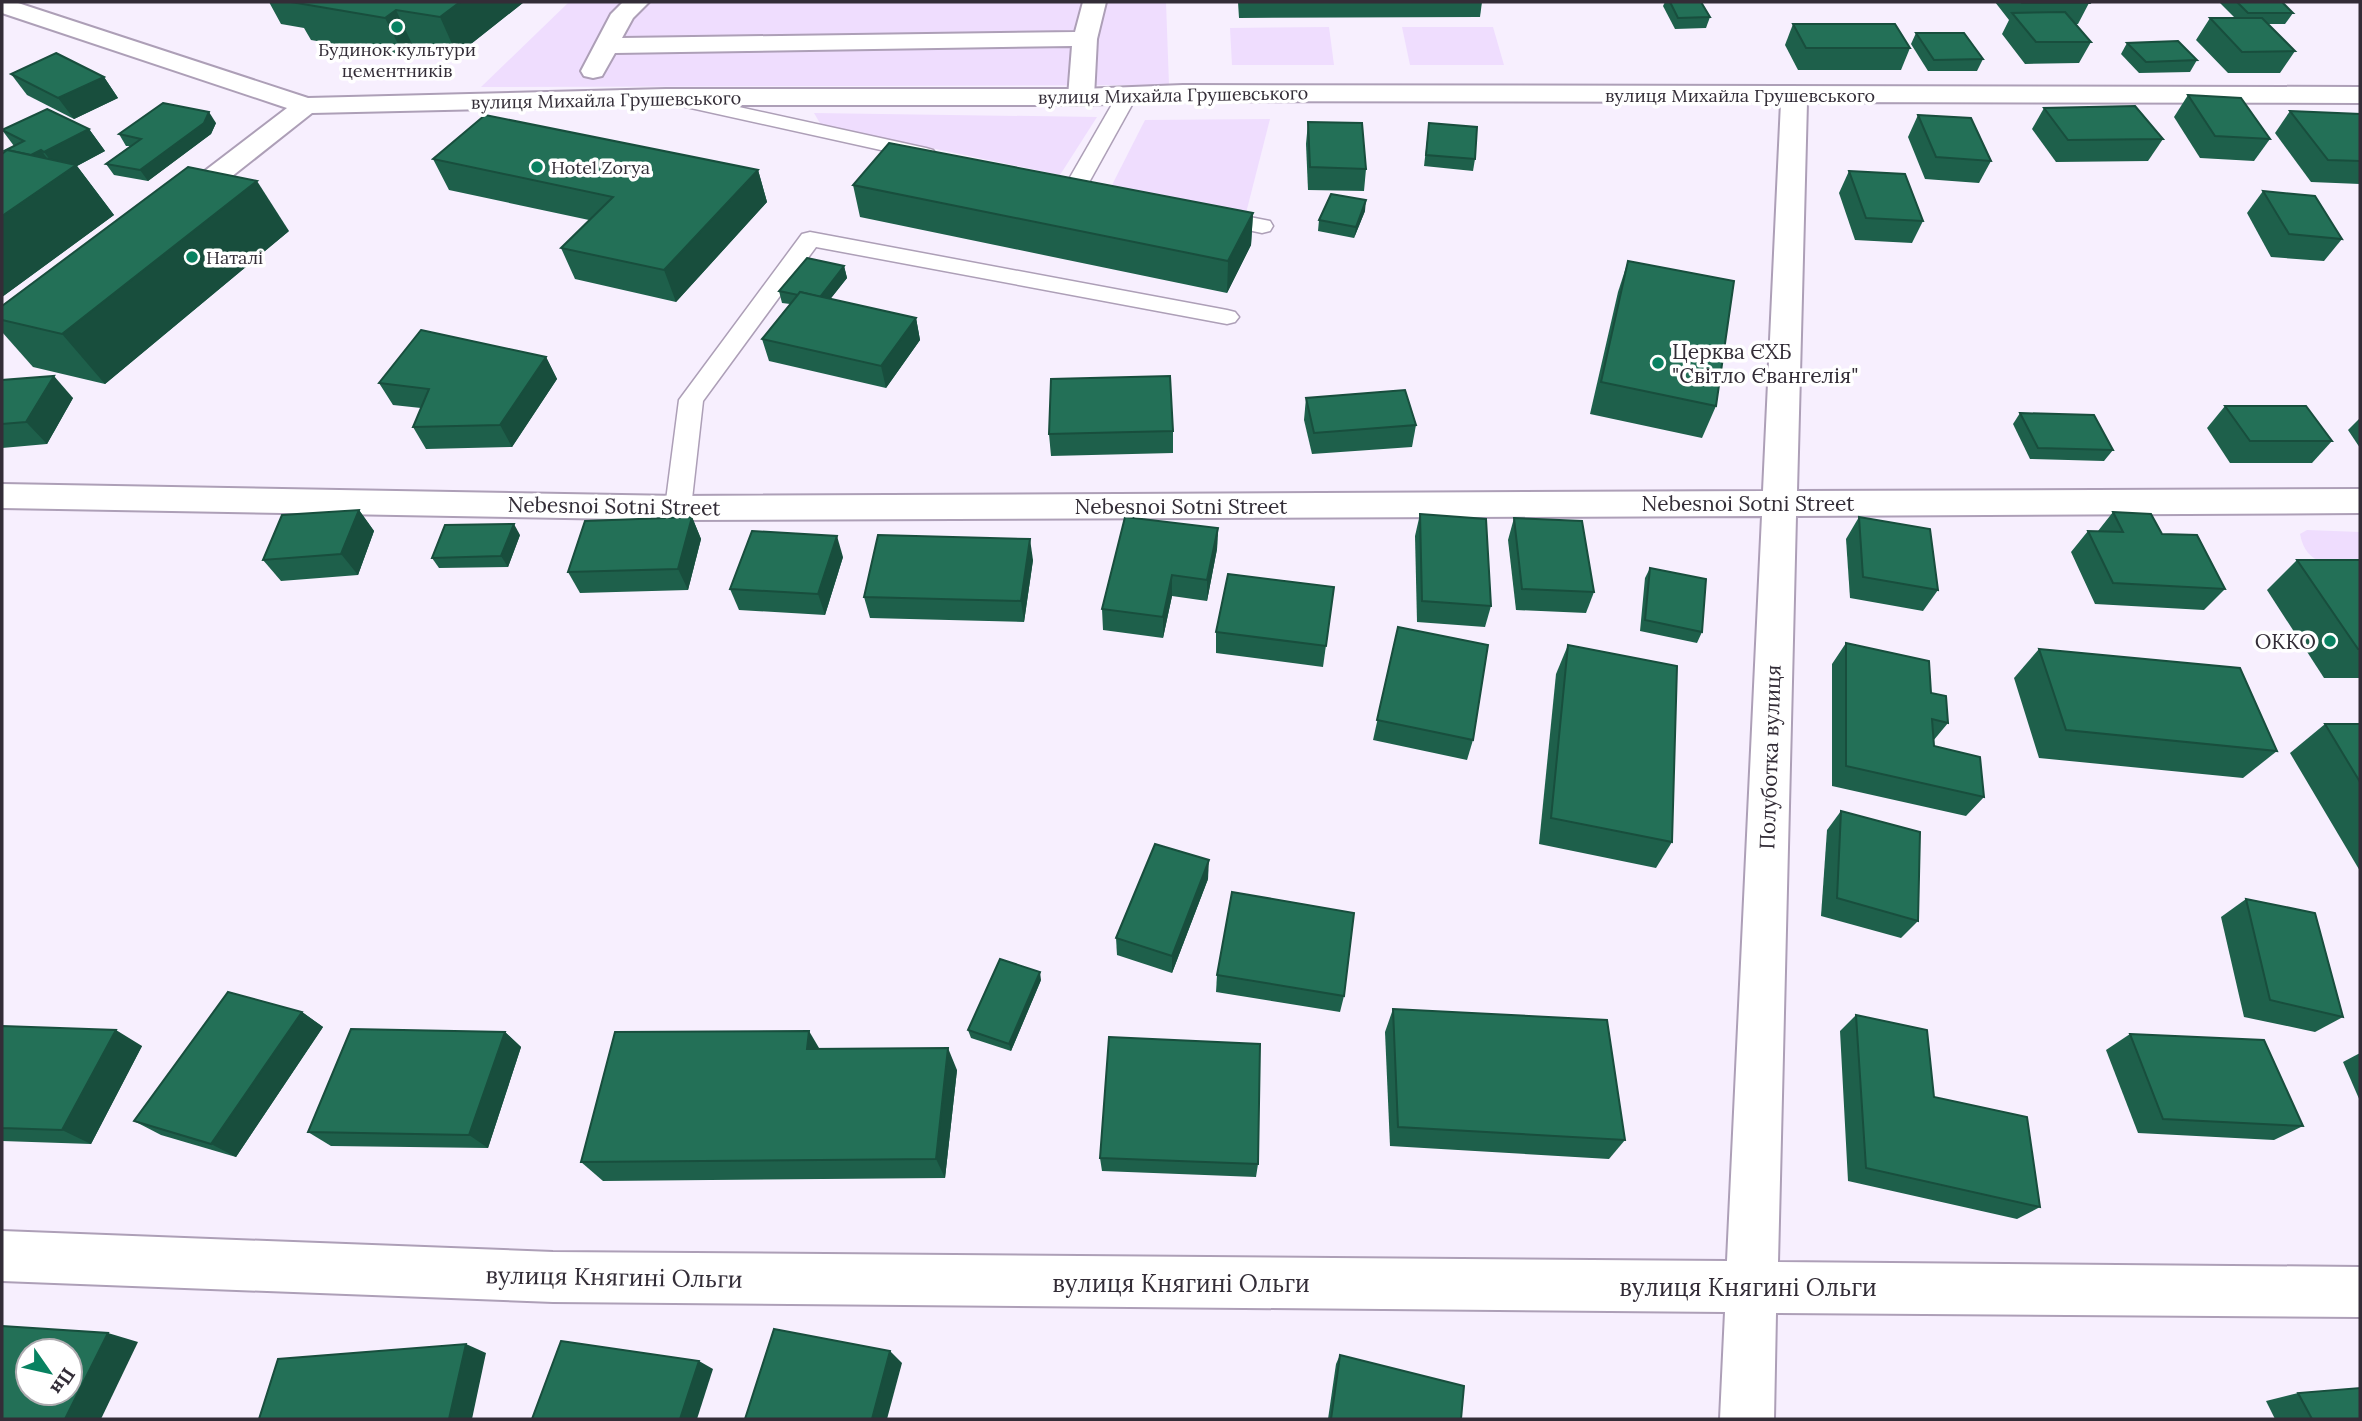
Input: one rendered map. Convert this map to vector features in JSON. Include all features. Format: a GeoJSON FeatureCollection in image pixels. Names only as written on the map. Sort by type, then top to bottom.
{"type":"FeatureCollection","features":[{"type":"Feature","properties":{"kind":"street"},"geometry":{"type":"LineString","coordinates":[[593,71],[623,14],[637,2]]}},
{"type":"Feature","properties":{"kind":"street"},"geometry":{"type":"LineString","coordinates":[[1081,97],[1085,39],[1094,2]]}},
{"type":"Feature","properties":{"kind":"street","name":"вулиця Михайла Грушевського"},"geometry":{"type":"LineString","coordinates":[[2,5],[298,103],[666,97],[1081,97],[1128,94],[2360,94]]}},
{"type":"Feature","properties":{"kind":"street"},"geometry":{"type":"LineString","coordinates":[[606,46],[1085,39]]}},
{"type":"Feature","properties":{"kind":"street","name":"Полуботка вулиця"},"geometry":{"type":"LineString","coordinates":[[1747,1419],[1794,96]]}},
{"type":"Feature","properties":{"kind":"street"},"geometry":{"type":"LineString","coordinates":[[155,212],[298,103]]}},
{"type":"Feature","properties":{"kind":"street","name":"Nebesnoi Sotni Street"},"geometry":{"type":"LineString","coordinates":[[2,496],[678,508],[2360,501]]}},
{"type":"Feature","properties":{"kind":"street","name":"вулиця Княгині Ольги"},"geometry":{"type":"LineString","coordinates":[[2,1256],[553,1277],[2360,1292]]}},
{"type":"Feature","properties":{"kind":"lane"},"geometry":{"type":"LineString","coordinates":[[1103,192],[1069,185],[1128,94]]}},
{"type":"Feature","properties":{"kind":"lane"},"geometry":{"type":"LineString","coordinates":[[666,97],[940,156]]}},
{"type":"Feature","properties":{"kind":"lane"},"geometry":{"type":"LineString","coordinates":[[1195,212],[1262,226]]}},
{"type":"Feature","properties":{"kind":"lane"},"geometry":{"type":"LineString","coordinates":[[678,508],[691,400],[810,239],[1227,317]]}},
{"type":"Feature","properties":{"kind":"shaded area"},"geometry":{"type":"Polygon","coordinates":[[[569,2],[1166,2],[1169,85],[481,87],[569,2]]]}},
{"type":"Feature","properties":{"kind":"shaded area"},"geometry":{"type":"Polygon","coordinates":[[[1329,27],[1334,65],[1232,65],[1230,28],[1329,27]]]}},
{"type":"Feature","properties":{"kind":"shaded area"},"geometry":{"type":"Polygon","coordinates":[[[1402,27],[1493,27],[1504,65],[1410,65],[1402,27]]]}},
{"type":"Feature","properties":{"kind":"shaded area"},"geometry":{"type":"Polygon","coordinates":[[[814,113],[1097,117],[1060,175],[821,125],[814,113]]]}},
{"type":"Feature","properties":{"kind":"shaded area"},"geometry":{"type":"Polygon","coordinates":[[[1270,119],[1246,213],[1110,189],[1145,120],[1270,119]]]}},
{"type":"Feature","properties":{"kind":"shaded area"},"geometry":{"type":"Polygon","coordinates":[[[2307,530],[2360,532],[2360,569],[2330,564],[2314,558],[2303,545],[2300,534],[2307,530]]]}},
{"type":"Feature","properties":{"kind":"building"},"geometry":{"type":"Polygon","coordinates":[[[291,2],[460,2],[440,17],[396,10],[385,18],[291,2]]]}},
{"type":"Feature","properties":{"kind":"building"},"geometry":{"type":"Polygon","coordinates":[[[1670,2],[1701,2],[1710,17],[1678,18],[1670,2]]]}},
{"type":"Feature","properties":{"kind":"building"},"geometry":{"type":"Polygon","coordinates":[[[2088,2],[2089,3],[2022,3],[2088,2]]]}},
{"type":"Feature","properties":{"kind":"building"},"geometry":{"type":"Polygon","coordinates":[[[2237,2],[2282,2],[2293,13],[2248,13],[2237,2]]]}},
{"type":"Feature","properties":{"kind":"building"},"geometry":{"type":"Polygon","coordinates":[[[2065,12],[2091,42],[2036,42],[2012,13],[2065,12]]]}},
{"type":"Feature","properties":{"kind":"building"},"geometry":{"type":"Polygon","coordinates":[[[2210,18],[2262,18],[2295,51],[2242,52],[2210,18]]]}},
{"type":"Feature","properties":{"kind":"building"},"geometry":{"type":"Polygon","coordinates":[[[1793,24],[1895,24],[1910,48],[1806,48],[1793,24]]]}},
{"type":"Feature","properties":{"kind":"building"},"geometry":{"type":"Polygon","coordinates":[[[1916,33],[1964,33],[1983,59],[1934,60],[1916,33]]]}},
{"type":"Feature","properties":{"kind":"building"},"geometry":{"type":"Polygon","coordinates":[[[2178,41],[2197,60],[2146,62],[2127,43],[2178,41]]]}},
{"type":"Feature","properties":{"kind":"building"},"geometry":{"type":"Polygon","coordinates":[[[56,53],[104,77],[58,98],[11,74],[56,53]]]}},
{"type":"Feature","properties":{"kind":"building"},"geometry":{"type":"Polygon","coordinates":[[[2188,95],[2241,98],[2270,139],[2215,136],[2188,95]]]}},
{"type":"Feature","properties":{"kind":"building"},"geometry":{"type":"Polygon","coordinates":[[[163,103],[209,112],[204,123],[140,170],[106,164],[141,139],[119,134],[163,103]]]}},
{"type":"Feature","properties":{"kind":"building"},"geometry":{"type":"Polygon","coordinates":[[[2135,106],[2163,139],[2068,140],[2044,108],[2135,106]]]}},
{"type":"Feature","properties":{"kind":"building"},"geometry":{"type":"Polygon","coordinates":[[[47,109],[89,129],[44,152],[41,150],[31,155],[4,151],[24,141],[2,130],[47,109]]]}},
{"type":"Feature","properties":{"kind":"building"},"geometry":{"type":"Polygon","coordinates":[[[2290,111],[2360,114],[2360,161],[2328,160],[2290,111]]]}},
{"type":"Feature","properties":{"kind":"building"},"geometry":{"type":"Polygon","coordinates":[[[485,115],[758,170],[664,270],[561,248],[613,197],[433,159],[485,115]]]}},
{"type":"Feature","properties":{"kind":"building"},"geometry":{"type":"Polygon","coordinates":[[[1918,115],[1971,118],[1991,161],[1936,157],[1918,115]]]}},
{"type":"Feature","properties":{"kind":"building"},"geometry":{"type":"Polygon","coordinates":[[[1308,122],[1362,123],[1366,169],[1310,167],[1308,122]]]}},
{"type":"Feature","properties":{"kind":"building"},"geometry":{"type":"Polygon","coordinates":[[[1429,123],[1477,127],[1475,159],[1426,155],[1429,123]]]}},
{"type":"Feature","properties":{"kind":"building"},"geometry":{"type":"Polygon","coordinates":[[[889,143],[1253,213],[1228,261],[853,185],[889,143]]]}},
{"type":"Feature","properties":{"kind":"building"},"geometry":{"type":"Polygon","coordinates":[[[7,150],[76,165],[2,216],[2,154],[7,150]]]}},
{"type":"Feature","properties":{"kind":"building"},"geometry":{"type":"Polygon","coordinates":[[[188,167],[257,181],[62,334],[2,320],[2,306],[188,167]]]}},
{"type":"Feature","properties":{"kind":"building"},"geometry":{"type":"Polygon","coordinates":[[[1849,171],[1905,174],[1923,221],[1866,218],[1849,171]]]}},
{"type":"Feature","properties":{"kind":"building"},"geometry":{"type":"Polygon","coordinates":[[[2263,191],[2315,196],[2342,239],[2289,234],[2263,191]]]}},
{"type":"Feature","properties":{"kind":"building"},"geometry":{"type":"Polygon","coordinates":[[[1331,194],[1366,200],[1356,227],[1319,220],[1331,194]]]}},
{"type":"Feature","properties":{"kind":"building"},"geometry":{"type":"Polygon","coordinates":[[[807,258],[844,266],[820,297],[779,291],[807,258]]]}},
{"type":"Feature","properties":{"kind":"building","name":"Церква ЄХБ \"Світло Євангелія\""},"geometry":{"type":"Polygon","coordinates":[[[1628,261],[1734,281],[1716,406],[1601,382],[1628,261]]]}},
{"type":"Feature","properties":{"kind":"building"},"geometry":{"type":"Polygon","coordinates":[[[800,292],[916,318],[881,366],[762,339],[800,292]]]}},
{"type":"Feature","properties":{"kind":"building"},"geometry":{"type":"Polygon","coordinates":[[[421,330],[546,357],[500,425],[413,427],[429,389],[379,383],[421,330]]]}},
{"type":"Feature","properties":{"kind":"building"},"geometry":{"type":"Polygon","coordinates":[[[54,376],[26,422],[2,424],[2,380],[54,376]]]}},
{"type":"Feature","properties":{"kind":"building"},"geometry":{"type":"Polygon","coordinates":[[[1170,376],[1173,431],[1049,434],[1051,379],[1170,376]]]}},
{"type":"Feature","properties":{"kind":"building"},"geometry":{"type":"Polygon","coordinates":[[[1405,390],[1416,425],[1314,433],[1306,398],[1405,390]]]}},
{"type":"Feature","properties":{"kind":"building"},"geometry":{"type":"Polygon","coordinates":[[[2225,406],[2306,406],[2332,441],[2250,441],[2225,406]]]}},
{"type":"Feature","properties":{"kind":"building"},"geometry":{"type":"Polygon","coordinates":[[[2020,413],[2094,415],[2113,450],[2038,448],[2020,413]]]}},
{"type":"Feature","properties":{"kind":"building"},"geometry":{"type":"Polygon","coordinates":[[[359,510],[341,554],[263,560],[282,515],[359,510]]]}},
{"type":"Feature","properties":{"kind":"building"},"geometry":{"type":"Polygon","coordinates":[[[2113,512],[2151,514],[2162,534],[2197,535],[2225,589],[2113,583],[2088,531],[2123,532],[2113,512]]]}},
{"type":"Feature","properties":{"kind":"building"},"geometry":{"type":"Polygon","coordinates":[[[1420,514],[1486,519],[1491,606],[1422,601],[1420,514]]]}},
{"type":"Feature","properties":{"kind":"building"},"geometry":{"type":"Polygon","coordinates":[[[692,517],[678,569],[568,572],[585,521],[692,517]]]}},
{"type":"Feature","properties":{"kind":"building"},"geometry":{"type":"Polygon","coordinates":[[[1125,517],[1218,528],[1207,580],[1172,575],[1163,617],[1102,609],[1125,517]]]}},
{"type":"Feature","properties":{"kind":"building"},"geometry":{"type":"Polygon","coordinates":[[[1859,517],[1930,529],[1938,590],[1863,577],[1859,517]]]}},
{"type":"Feature","properties":{"kind":"building"},"geometry":{"type":"Polygon","coordinates":[[[1514,518],[1582,521],[1594,592],[1522,589],[1514,518]]]}},
{"type":"Feature","properties":{"kind":"building"},"geometry":{"type":"Polygon","coordinates":[[[514,524],[501,556],[432,558],[445,525],[514,524]]]}},
{"type":"Feature","properties":{"kind":"building"},"geometry":{"type":"Polygon","coordinates":[[[752,531],[837,536],[818,594],[730,589],[752,531]]]}},
{"type":"Feature","properties":{"kind":"building"},"geometry":{"type":"Polygon","coordinates":[[[878,535],[1030,539],[1021,601],[864,597],[878,535]]]}},
{"type":"Feature","properties":{"kind":"building"},"geometry":{"type":"Polygon","coordinates":[[[2297,560],[2360,560],[2360,649],[2358,649],[2297,560]]]}},
{"type":"Feature","properties":{"kind":"building"},"geometry":{"type":"Polygon","coordinates":[[[1650,568],[1706,579],[1702,632],[1645,620],[1650,568]]]}},
{"type":"Feature","properties":{"kind":"building"},"geometry":{"type":"Polygon","coordinates":[[[1228,574],[1334,587],[1326,646],[1216,632],[1228,574]]]}},
{"type":"Feature","properties":{"kind":"building"},"geometry":{"type":"Polygon","coordinates":[[[1398,627],[1488,645],[1473,740],[1377,720],[1398,627]]]}},
{"type":"Feature","properties":{"kind":"building"},"geometry":{"type":"Polygon","coordinates":[[[1846,643],[1929,661],[1931,693],[1946,696],[1948,723],[1932,719],[1934,746],[1980,757],[1984,797],[1846,766],[1846,643]]]}},
{"type":"Feature","properties":{"kind":"building"},"geometry":{"type":"Polygon","coordinates":[[[1568,645],[1677,666],[1672,842],[1551,818],[1568,645]]]}},
{"type":"Feature","properties":{"kind":"building"},"geometry":{"type":"Polygon","coordinates":[[[2039,649],[2240,668],[2277,751],[2066,730],[2039,649]]]}},
{"type":"Feature","properties":{"kind":"building"},"geometry":{"type":"Polygon","coordinates":[[[2325,724],[2360,724],[2360,782],[2325,724]]]}},
{"type":"Feature","properties":{"kind":"building"},"geometry":{"type":"Polygon","coordinates":[[[1841,811],[1920,832],[1918,921],[1837,898],[1841,811]]]}},
{"type":"Feature","properties":{"kind":"building"},"geometry":{"type":"Polygon","coordinates":[[[1155,844],[1209,860],[1172,956],[1116,938],[1155,844]]]}},
{"type":"Feature","properties":{"kind":"building"},"geometry":{"type":"Polygon","coordinates":[[[1232,892],[1354,913],[1344,996],[1217,975],[1232,892]]]}},
{"type":"Feature","properties":{"kind":"building"},"geometry":{"type":"Polygon","coordinates":[[[2246,899],[2315,913],[2343,1017],[2270,1000],[2246,899]]]}},
{"type":"Feature","properties":{"kind":"building"},"geometry":{"type":"Polygon","coordinates":[[[1000,959],[1040,972],[1009,1044],[968,1030],[1000,959]]]}},
{"type":"Feature","properties":{"kind":"building"},"geometry":{"type":"Polygon","coordinates":[[[228,992],[302,1012],[211,1144],[134,1121],[228,992]]]}},
{"type":"Feature","properties":{"kind":"building"},"geometry":{"type":"Polygon","coordinates":[[[1393,1009],[1607,1020],[1625,1140],[1398,1127],[1393,1009]]]}},
{"type":"Feature","properties":{"kind":"building"},"geometry":{"type":"Polygon","coordinates":[[[1856,1015],[1927,1030],[1934,1097],[2027,1117],[2040,1207],[1866,1168],[1856,1015]]]}},
{"type":"Feature","properties":{"kind":"building"},"geometry":{"type":"Polygon","coordinates":[[[2,1026],[116,1030],[62,1130],[2,1128],[2,1026]]]}},
{"type":"Feature","properties":{"kind":"building"},"geometry":{"type":"Polygon","coordinates":[[[351,1029],[505,1032],[469,1135],[308,1132],[351,1029]]]}},
{"type":"Feature","properties":{"kind":"building"},"geometry":{"type":"Polygon","coordinates":[[[809,1031],[807,1049],[948,1048],[936,1159],[581,1162],[615,1032],[809,1031]]]}},
{"type":"Feature","properties":{"kind":"building"},"geometry":{"type":"Polygon","coordinates":[[[2130,1034],[2264,1040],[2303,1126],[2163,1119],[2130,1034]]]}},
{"type":"Feature","properties":{"kind":"building"},"geometry":{"type":"Polygon","coordinates":[[[1109,1037],[1260,1044],[1258,1164],[1100,1158],[1109,1037]]]}},
{"type":"Feature","properties":{"kind":"building"},"geometry":{"type":"Polygon","coordinates":[[[2,1326],[108,1333],[84,1381],[84,1337],[14,1337],[14,1407],[71,1407],[65,1419],[2,1419],[2,1326]]]}},
{"type":"Feature","properties":{"kind":"building"},"geometry":{"type":"Polygon","coordinates":[[[774,1329],[890,1351],[872,1419],[745,1419],[774,1329]]]}},
{"type":"Feature","properties":{"kind":"building"},"geometry":{"type":"Polygon","coordinates":[[[561,1341],[699,1361],[680,1419],[532,1419],[561,1341]]]}},
{"type":"Feature","properties":{"kind":"building"},"geometry":{"type":"Polygon","coordinates":[[[466,1344],[449,1419],[259,1419],[278,1359],[466,1344]]]}},
{"type":"Feature","properties":{"kind":"building"},"geometry":{"type":"Polygon","coordinates":[[[1340,1355],[1464,1386],[1461,1419],[1331,1419],[1340,1355]]]}},
{"type":"Feature","properties":{"kind":"building"},"geometry":{"type":"Polygon","coordinates":[[[2360,1388],[2360,1419],[2312,1419],[2298,1393],[2360,1388]]]}},
{"type":"Feature","properties":{"kind":"place","name":"Будинок культури цементників"},"geometry":{"type":"Point","coordinates":[397,27]}},
{"type":"Feature","properties":{"kind":"place","name":"Hotel Zorya"},"geometry":{"type":"Point","coordinates":[537,167]}},
{"type":"Feature","properties":{"kind":"place","name":"Наталі"},"geometry":{"type":"Point","coordinates":[192,257]}},
{"type":"Feature","properties":{"kind":"place","name":"Церква ЄХБ \"Світло Євангелія\""},"geometry":{"type":"Point","coordinates":[1658,363]}},
{"type":"Feature","properties":{"kind":"place","name":"ОККО"},"geometry":{"type":"Point","coordinates":[2330,641]}}]}
